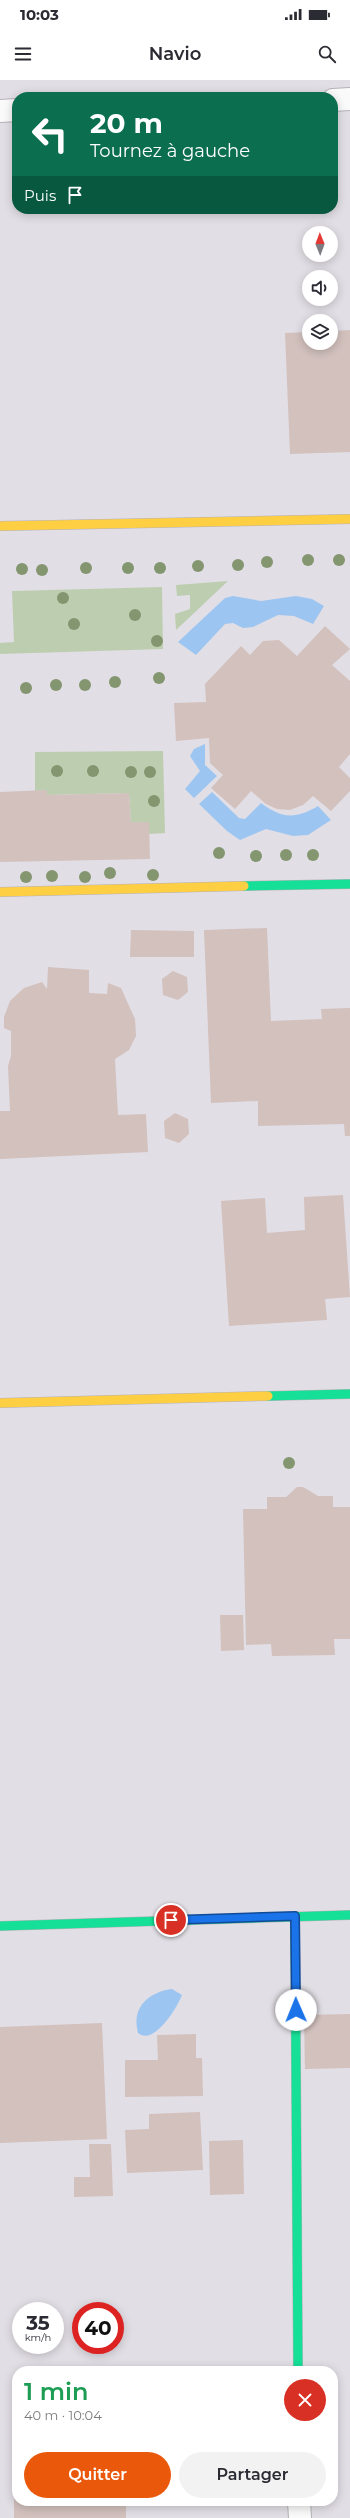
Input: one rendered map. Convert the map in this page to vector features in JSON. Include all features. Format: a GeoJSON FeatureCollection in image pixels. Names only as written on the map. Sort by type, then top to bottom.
{"type":"FeatureCollection","features":[{"type":"Feature","properties":{"kind":"street"},"geometry":{"type":"LineString","coordinates":[[338,100],[350,99]]}},
{"type":"Feature","properties":{"kind":"street"},"geometry":{"type":"LineString","coordinates":[[0,111],[12,110]]}},
{"type":"Feature","properties":{"kind":"street"},"geometry":{"type":"LineString","coordinates":[[0,526],[350,519]]}},
{"type":"Feature","properties":{"kind":"street"},"geometry":{"type":"LineString","coordinates":[[0,892],[350,884]]}},
{"type":"Feature","properties":{"kind":"street"},"geometry":{"type":"LineString","coordinates":[[0,1403],[350,1394]]}},
{"type":"Feature","properties":{"kind":"street"},"geometry":{"type":"LineString","coordinates":[[0,1926],[350,1915]]}},
{"type":"Feature","properties":{"kind":"street"},"geometry":{"type":"LineString","coordinates":[[295,1916],[298,2366]]}},
{"type":"Feature","properties":{"kind":"street"},"geometry":{"type":"LineString","coordinates":[[299,2506],[300,2518]]}},
{"type":"Feature","properties":{"kind":"green space"},"geometry":{"type":"Polygon","coordinates":[[[228,581],[176,630],[175,614],[190,609],[190,595],[177,596],[176,585],[228,581]]]}},
{"type":"Feature","properties":{"kind":"green space"},"geometry":{"type":"Polygon","coordinates":[[[162,587],[163,649],[0,654],[0,643],[14,642],[12,591],[162,587]]]}},
{"type":"Feature","properties":{"kind":"green space"},"geometry":{"type":"Polygon","coordinates":[[[163,751],[165,833],[149,834],[149,822],[131,822],[129,793],[47,795],[47,790],[35,791],[35,752],[163,751]]]}},
{"type":"Feature","properties":{"kind":"water"},"geometry":{"type":"Polygon","coordinates":[[[233,596],[261,601],[296,596],[312,599],[324,606],[313,624],[294,616],[278,615],[253,627],[243,628],[233,623],[225,624],[196,655],[178,642],[225,598],[233,596]]]}},
{"type":"Feature","properties":{"kind":"water"},"geometry":{"type":"Polygon","coordinates":[[[205,744],[205,765],[217,776],[194,798],[185,789],[200,771],[190,756],[194,749],[205,744]]]}},
{"type":"Feature","properties":{"kind":"water"},"geometry":{"type":"Polygon","coordinates":[[[212,792],[239,818],[245,819],[261,803],[276,812],[289,815],[303,813],[318,806],[331,820],[308,835],[293,836],[266,829],[240,840],[227,831],[199,804],[212,792]]]}},
{"type":"Feature","properties":{"kind":"water"},"geometry":{"type":"Polygon","coordinates":[[[172,1989],[182,1995],[164,2024],[151,2034],[144,2036],[138,2033],[137,2016],[144,2002],[156,1993],[172,1989]]]}},
{"type":"Feature","properties":{"kind":"building"},"geometry":{"type":"Polygon","coordinates":[[[350,330],[350,452],[290,454],[285,333],[302,332],[302,350],[338,350],[338,331],[350,330]]]}},
{"type":"Feature","properties":{"kind":"building"},"geometry":{"type":"Polygon","coordinates":[[[325,626],[350,649],[332,665],[350,681],[350,754],[339,767],[350,778],[350,791],[331,811],[313,796],[303,805],[290,810],[277,809],[266,804],[251,791],[235,809],[211,788],[223,775],[210,763],[209,738],[176,741],[174,703],[206,702],[205,684],[241,646],[250,655],[263,641],[279,640],[297,656],[325,626]]]}},
{"type":"Feature","properties":{"kind":"building"},"geometry":{"type":"Polygon","coordinates":[[[47,790],[47,795],[129,793],[131,822],[149,822],[150,859],[0,862],[0,792],[47,790]]]}},
{"type":"Feature","properties":{"kind":"building"},"geometry":{"type":"Polygon","coordinates":[[[267,928],[271,1021],[322,1019],[321,1009],[350,1008],[350,1136],[345,1136],[344,1124],[258,1126],[258,1101],[211,1103],[204,930],[267,928]]]}},
{"type":"Feature","properties":{"kind":"building"},"geometry":{"type":"Polygon","coordinates":[[[131,930],[194,931],[194,957],[130,957],[131,930]]]}},
{"type":"Feature","properties":{"kind":"building"},"geometry":{"type":"Polygon","coordinates":[[[48,967],[89,970],[89,993],[107,994],[108,983],[121,988],[135,1019],[136,1036],[129,1050],[115,1059],[118,1115],[146,1114],[148,1152],[0,1159],[0,1111],[10,1111],[8,1066],[11,1056],[11,1031],[4,1028],[4,1017],[10,1001],[24,988],[42,982],[47,989],[48,967]]]}},
{"type":"Feature","properties":{"kind":"building"},"geometry":{"type":"Polygon","coordinates":[[[173,971],[187,977],[188,992],[178,1000],[163,995],[162,979],[173,971]]]}},
{"type":"Feature","properties":{"kind":"building"},"geometry":{"type":"Polygon","coordinates":[[[175,1113],[188,1119],[189,1134],[179,1143],[165,1138],[164,1121],[175,1113]]]}},
{"type":"Feature","properties":{"kind":"building"},"geometry":{"type":"Polygon","coordinates":[[[343,1195],[350,1297],[325,1299],[327,1320],[229,1326],[221,1201],[265,1198],[267,1233],[305,1230],[304,1197],[343,1195]]]}},
{"type":"Feature","properties":{"kind":"building"},"geometry":{"type":"Polygon","coordinates":[[[297,1487],[303,1487],[318,1496],[333,1496],[333,1507],[350,1507],[350,1639],[334,1639],[335,1655],[272,1656],[271,1644],[246,1645],[243,1509],[267,1509],[267,1497],[286,1497],[297,1487]]]}},
{"type":"Feature","properties":{"kind":"building"},"geometry":{"type":"Polygon","coordinates":[[[220,1615],[243,1615],[244,1650],[221,1651],[220,1615]]]}},
{"type":"Feature","properties":{"kind":"building"},"geometry":{"type":"Polygon","coordinates":[[[350,2014],[350,2068],[305,2069],[304,2015],[350,2014]]]}},
{"type":"Feature","properties":{"kind":"building"},"geometry":{"type":"Polygon","coordinates":[[[102,2023],[107,2139],[0,2143],[0,2027],[102,2023]]]}},
{"type":"Feature","properties":{"kind":"building"},"geometry":{"type":"Polygon","coordinates":[[[196,2034],[196,2058],[202,2058],[203,2096],[125,2097],[125,2060],[158,2060],[157,2035],[196,2034]]]}},
{"type":"Feature","properties":{"kind":"building"},"geometry":{"type":"Polygon","coordinates":[[[200,2112],[203,2170],[127,2173],[125,2130],[149,2129],[149,2114],[200,2112]]]}},
{"type":"Feature","properties":{"kind":"building"},"geometry":{"type":"Polygon","coordinates":[[[243,2140],[244,2194],[210,2195],[209,2141],[243,2140]]]}},
{"type":"Feature","properties":{"kind":"building"},"geometry":{"type":"Polygon","coordinates":[[[89,2144],[111,2144],[113,2196],[74,2197],[74,2177],[90,2177],[89,2144]]]}},
{"type":"Feature","properties":{"kind":"building"},"geometry":{"type":"Polygon","coordinates":[[[14,2506],[126,2506],[126,2518],[14,2518],[14,2506]]]}},
{"type":"Feature","properties":{"kind":"traffic: fast"},"geometry":{"type":"LineString","coordinates":[[244,886],[350,884]]}},
{"type":"Feature","properties":{"kind":"traffic: fast"},"geometry":{"type":"LineString","coordinates":[[268,1396],[350,1394]]}},
{"type":"Feature","properties":{"kind":"traffic: fast"},"geometry":{"type":"LineString","coordinates":[[0,1926],[350,1915]]}},
{"type":"Feature","properties":{"kind":"traffic: fast"},"geometry":{"type":"LineString","coordinates":[[295,1916],[298,2366]]}},
{"type":"Feature","properties":{"kind":"traffic: slow"},"geometry":{"type":"LineString","coordinates":[[0,526],[350,519]]}},
{"type":"Feature","properties":{"kind":"traffic: slow"},"geometry":{"type":"LineString","coordinates":[[0,892],[244,886]]}},
{"type":"Feature","properties":{"kind":"traffic: slow"},"geometry":{"type":"LineString","coordinates":[[0,1403],[268,1396]]}},
{"type":"Feature","properties":{"kind":"route"},"geometry":{"type":"LineString","coordinates":[[171,1920],[295,1916],[296,2010]]}}]}
